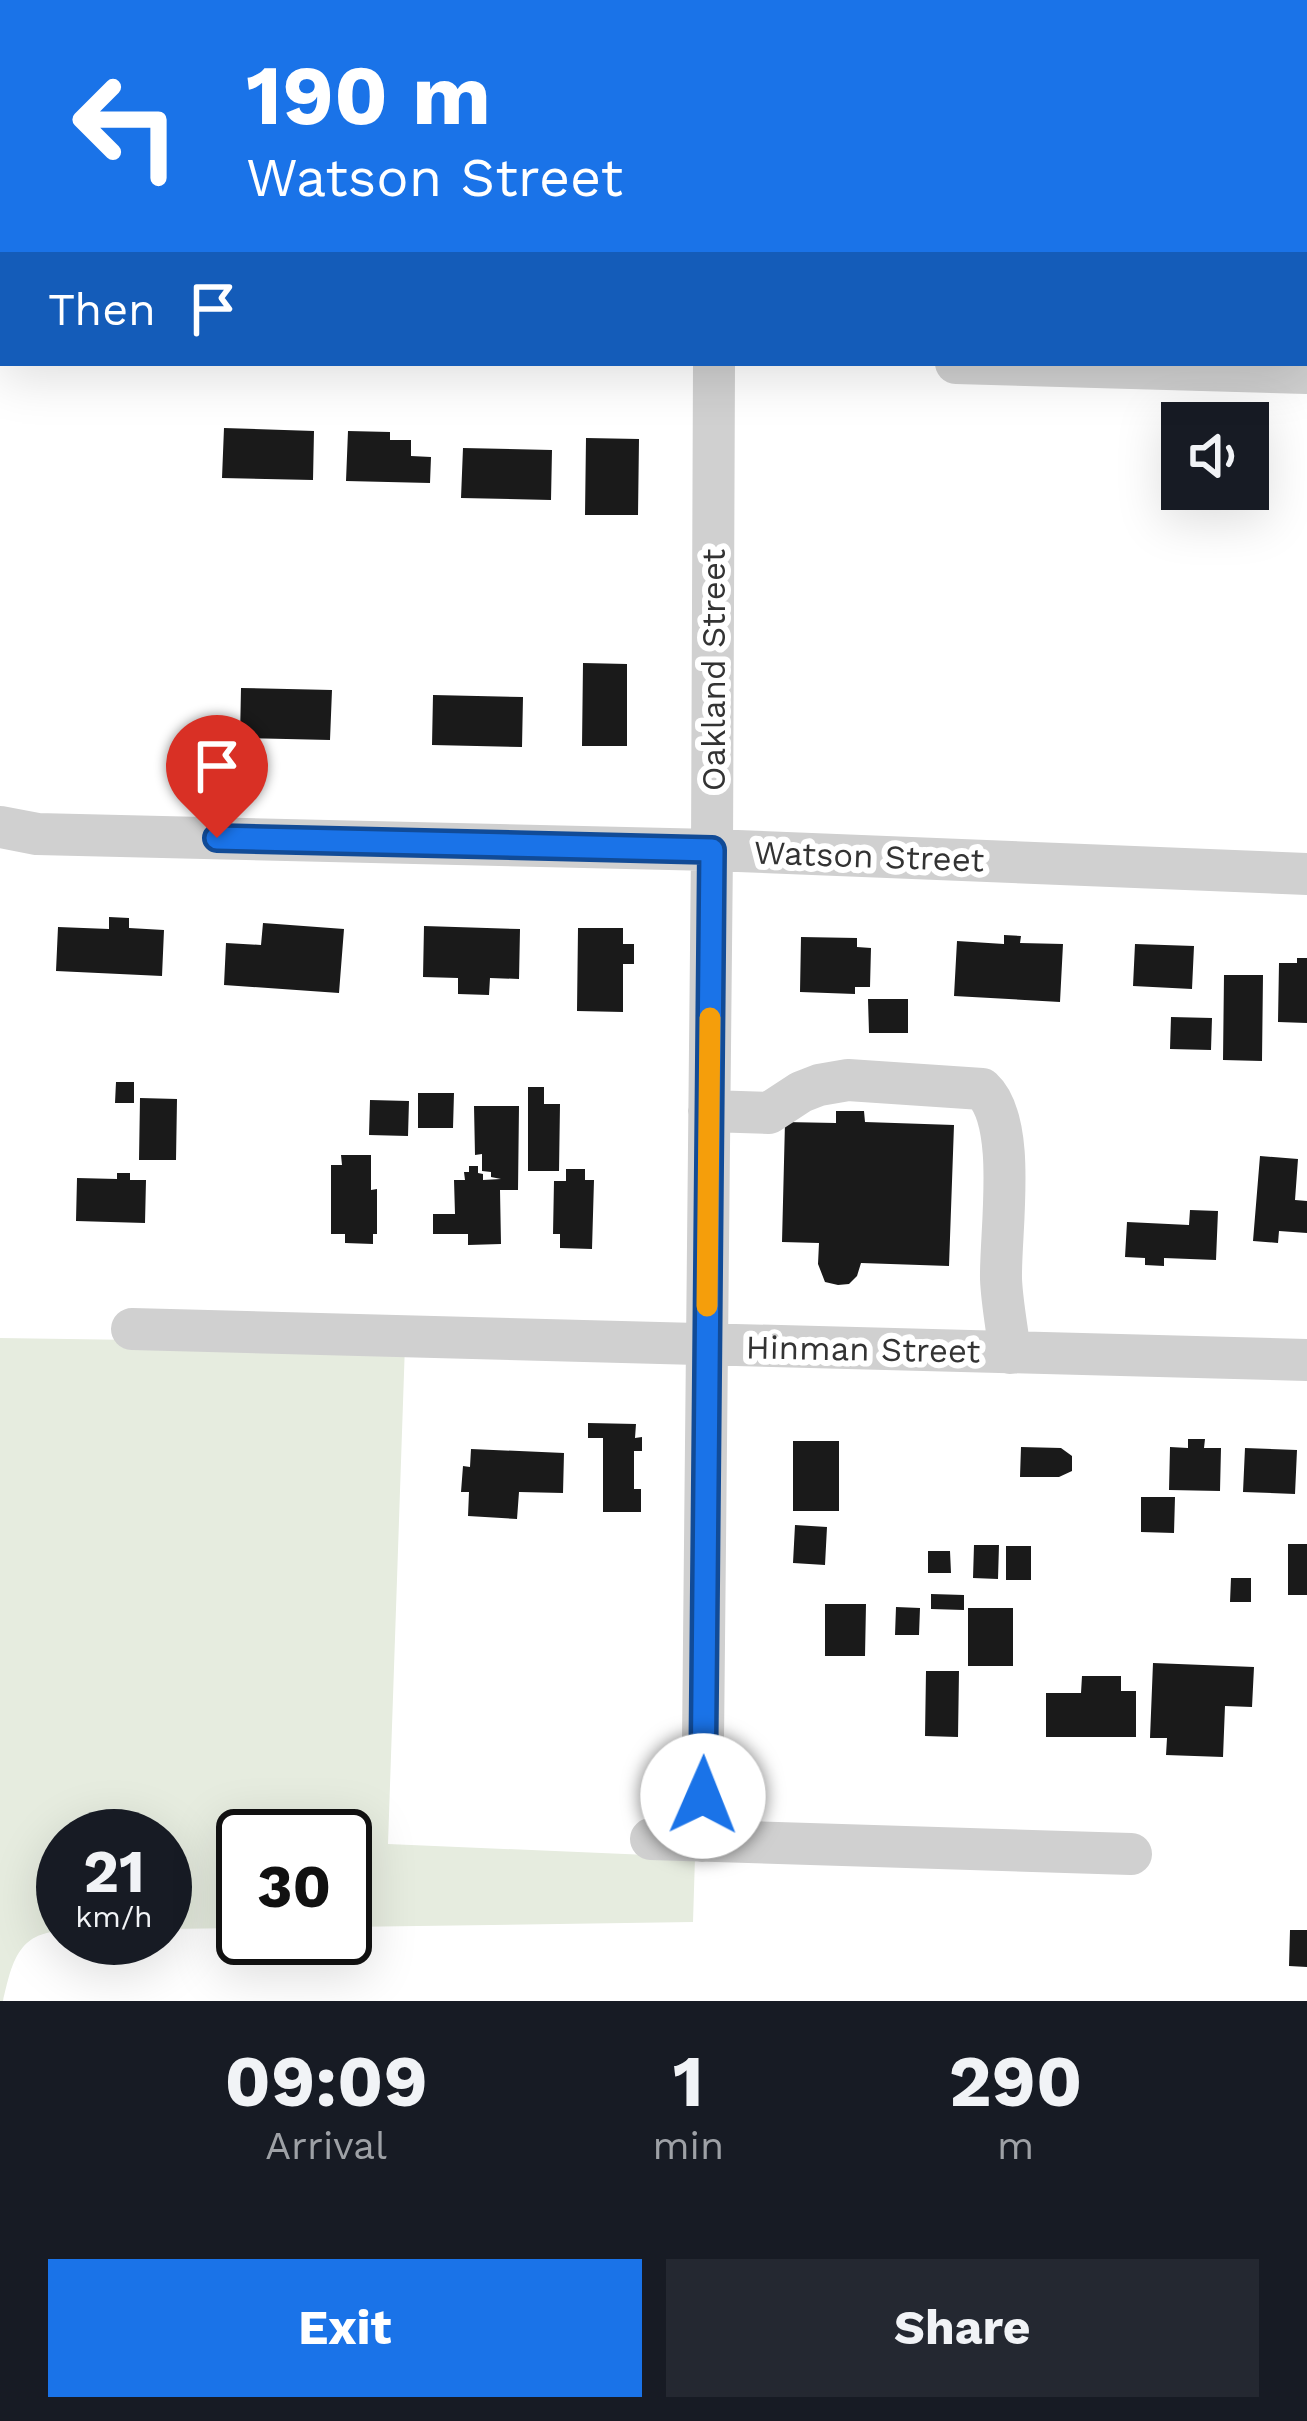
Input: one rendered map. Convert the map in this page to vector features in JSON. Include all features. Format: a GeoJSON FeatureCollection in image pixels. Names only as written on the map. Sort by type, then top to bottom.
{"type":"FeatureCollection","features":[{"type":"Feature","properties":{"kind":"street","name":"Oakland Street"},"geometry":{"type":"LineString","coordinates":[[702,1841],[714,366]]}},
{"type":"Feature","properties":{"kind":"street"},"geometry":{"type":"LineString","coordinates":[[1061,366],[1307,373]]}},
{"type":"Feature","properties":{"kind":"street","name":"Watson Street"},"geometry":{"type":"LineString","coordinates":[[0,826],[37,834],[712,850],[1307,874]]}},
{"type":"Feature","properties":{"kind":"street"},"geometry":{"type":"LineString","coordinates":[[710,1111],[770,1113],[819,1084],[848,1079],[982,1089],[993,1099],[1004,1146],[1001,1282],[1010,1353]]}},
{"type":"Feature","properties":{"kind":"street","name":"Hinman Street"},"geometry":{"type":"LineString","coordinates":[[132,1329],[1307,1360]]}},
{"type":"Feature","properties":{"kind":"street"},"geometry":{"type":"LineString","coordinates":[[651,1839],[1131,1854]]}},
{"type":"Feature","properties":{"kind":"shaded area"},"geometry":{"type":"Polygon","coordinates":[[[0,1338],[405,1344],[388,1844],[695,1857],[693,1922],[372,1927],[372,1809],[216,1809],[216,1928],[192,1929],[192,1809],[36,1809],[36,1937],[19,1952],[0,2001],[0,1338]]]}},
{"type":"Feature","properties":{"kind":"building"},"geometry":{"type":"Polygon","coordinates":[[[224,428],[314,431],[313,480],[222,478],[224,428]]]}},
{"type":"Feature","properties":{"kind":"building"},"geometry":{"type":"Polygon","coordinates":[[[348,431],[390,432],[390,440],[411,440],[411,456],[431,457],[430,483],[346,481],[348,431]]]}},
{"type":"Feature","properties":{"kind":"building"},"geometry":{"type":"Polygon","coordinates":[[[586,438],[639,439],[638,515],[585,515],[586,438]]]}},
{"type":"Feature","properties":{"kind":"building"},"geometry":{"type":"Polygon","coordinates":[[[463,448],[552,450],[551,500],[461,498],[463,448]]]}},
{"type":"Feature","properties":{"kind":"building"},"geometry":{"type":"Polygon","coordinates":[[[583,663],[627,664],[627,746],[582,746],[583,663]]]}},
{"type":"Feature","properties":{"kind":"building"},"geometry":{"type":"Polygon","coordinates":[[[241,688],[332,690],[330,740],[240,738],[241,688]]]}},
{"type":"Feature","properties":{"kind":"building"},"geometry":{"type":"Polygon","coordinates":[[[433,695],[523,697],[522,747],[432,745],[433,695]]]}},
{"type":"Feature","properties":{"kind":"building"},"geometry":{"type":"Polygon","coordinates":[[[109,917],[129,918],[129,928],[164,930],[162,976],[56,971],[58,927],[109,929],[109,917]]]}},
{"type":"Feature","properties":{"kind":"building"},"geometry":{"type":"Polygon","coordinates":[[[263,923],[344,929],[339,993],[224,985],[226,943],[261,945],[263,923]]]}},
{"type":"Feature","properties":{"kind":"building"},"geometry":{"type":"Polygon","coordinates":[[[424,926],[520,929],[519,979],[490,978],[489,995],[458,994],[458,978],[423,977],[424,926]]]}},
{"type":"Feature","properties":{"kind":"building"},"geometry":{"type":"Polygon","coordinates":[[[578,928],[623,928],[623,944],[634,944],[634,964],[623,964],[623,1012],[577,1011],[578,928]]]}},
{"type":"Feature","properties":{"kind":"building"},"geometry":{"type":"Polygon","coordinates":[[[1004,935],[1021,936],[1020,943],[1063,944],[1060,1002],[954,996],[957,941],[1004,944],[1004,935]]]}},
{"type":"Feature","properties":{"kind":"building"},"geometry":{"type":"Polygon","coordinates":[[[801,937],[857,938],[857,947],[871,948],[870,987],[855,987],[855,994],[800,992],[801,937]]]}},
{"type":"Feature","properties":{"kind":"building"},"geometry":{"type":"Polygon","coordinates":[[[1135,944],[1194,946],[1192,989],[1133,986],[1135,944]]]}},
{"type":"Feature","properties":{"kind":"building"},"geometry":{"type":"Polygon","coordinates":[[[1297,958],[1307,958],[1307,1023],[1278,1022],[1279,963],[1297,963],[1297,958]]]}},
{"type":"Feature","properties":{"kind":"building"},"geometry":{"type":"Polygon","coordinates":[[[1224,975],[1263,975],[1262,1061],[1223,1060],[1224,975]]]}},
{"type":"Feature","properties":{"kind":"building"},"geometry":{"type":"Polygon","coordinates":[[[868,999],[908,999],[908,1033],[869,1033],[868,999]]]}},
{"type":"Feature","properties":{"kind":"building"},"geometry":{"type":"Polygon","coordinates":[[[1171,1017],[1212,1018],[1211,1050],[1170,1049],[1171,1017]]]}},
{"type":"Feature","properties":{"kind":"building"},"geometry":{"type":"Polygon","coordinates":[[[116,1082],[134,1082],[134,1103],[115,1103],[116,1082]]]}},
{"type":"Feature","properties":{"kind":"building"},"geometry":{"type":"Polygon","coordinates":[[[528,1087],[544,1087],[544,1104],[560,1104],[559,1171],[528,1171],[528,1087]]]}},
{"type":"Feature","properties":{"kind":"building"},"geometry":{"type":"Polygon","coordinates":[[[418,1093],[454,1093],[453,1128],[418,1128],[418,1093]]]}},
{"type":"Feature","properties":{"kind":"building"},"geometry":{"type":"Polygon","coordinates":[[[140,1098],[177,1099],[176,1160],[139,1160],[140,1098]]]}},
{"type":"Feature","properties":{"kind":"building"},"geometry":{"type":"Polygon","coordinates":[[[370,1100],[409,1101],[408,1136],[369,1135],[370,1100]]]}},
{"type":"Feature","properties":{"kind":"building"},"geometry":{"type":"Polygon","coordinates":[[[474,1106],[519,1106],[518,1190],[500,1190],[501,1244],[468,1245],[468,1234],[433,1234],[433,1214],[455,1214],[454,1180],[465,1180],[469,1166],[478,1166],[483,1180],[501,1179],[482,1171],[482,1154],[475,1155],[474,1106]]]}},
{"type":"Feature","properties":{"kind":"building"},"geometry":{"type":"Polygon","coordinates":[[[836,1111],[864,1111],[865,1122],[954,1125],[949,1266],[861,1263],[849,1284],[838,1285],[825,1282],[818,1264],[819,1243],[782,1242],[785,1122],[836,1123],[836,1111]]]}},
{"type":"Feature","properties":{"kind":"building"},"geometry":{"type":"Polygon","coordinates":[[[341,1155],[371,1155],[371,1190],[377,1189],[373,1244],[345,1243],[345,1234],[331,1234],[331,1165],[342,1165],[341,1155]]]}},
{"type":"Feature","properties":{"kind":"building"},"geometry":{"type":"Polygon","coordinates":[[[1260,1156],[1298,1159],[1295,1200],[1307,1201],[1307,1233],[1279,1231],[1278,1243],[1253,1241],[1260,1156]]]}},
{"type":"Feature","properties":{"kind":"building"},"geometry":{"type":"Polygon","coordinates":[[[566,1169],[585,1169],[585,1180],[594,1180],[592,1249],[560,1248],[560,1234],[553,1234],[554,1181],[566,1181],[566,1169]]]}},
{"type":"Feature","properties":{"kind":"building"},"geometry":{"type":"Polygon","coordinates":[[[117,1173],[130,1173],[130,1180],[146,1180],[145,1223],[76,1221],[77,1178],[117,1179],[117,1173]]]}},
{"type":"Feature","properties":{"kind":"building"},"geometry":{"type":"Polygon","coordinates":[[[1190,1210],[1218,1211],[1216,1260],[1164,1258],[1164,1266],[1125,1257],[1127,1222],[1189,1225],[1190,1210]]]}},
{"type":"Feature","properties":{"kind":"building"},"geometry":{"type":"Polygon","coordinates":[[[588,1423],[636,1424],[635,1438],[642,1437],[642,1451],[634,1451],[634,1489],[641,1489],[641,1512],[603,1512],[603,1438],[588,1438],[588,1423]]]}},
{"type":"Feature","properties":{"kind":"building"},"geometry":{"type":"Polygon","coordinates":[[[1188,1439],[1205,1439],[1204,1448],[1221,1448],[1220,1491],[1169,1490],[1170,1447],[1188,1448],[1188,1439]]]}},
{"type":"Feature","properties":{"kind":"building"},"geometry":{"type":"Polygon","coordinates":[[[793,1441],[839,1441],[839,1511],[793,1511],[793,1441]]]}},
{"type":"Feature","properties":{"kind":"building"},"geometry":{"type":"Polygon","coordinates":[[[1021,1447],[1061,1448],[1072,1456],[1072,1471],[1059,1477],[1020,1477],[1021,1447]]]}},
{"type":"Feature","properties":{"kind":"building"},"geometry":{"type":"Polygon","coordinates":[[[1245,1448],[1297,1450],[1295,1494],[1243,1492],[1245,1448]]]}},
{"type":"Feature","properties":{"kind":"building"},"geometry":{"type":"Polygon","coordinates":[[[471,1449],[564,1453],[563,1493],[519,1492],[517,1519],[468,1516],[469,1492],[461,1492],[463,1466],[470,1467],[471,1449]]]}},
{"type":"Feature","properties":{"kind":"building"},"geometry":{"type":"Polygon","coordinates":[[[1141,1497],[1175,1497],[1174,1533],[1141,1532],[1141,1497]]]}},
{"type":"Feature","properties":{"kind":"building"},"geometry":{"type":"Polygon","coordinates":[[[795,1525],[827,1527],[825,1565],[793,1563],[795,1525]]]}},
{"type":"Feature","properties":{"kind":"building"},"geometry":{"type":"Polygon","coordinates":[[[1288,1544],[1307,1544],[1307,1595],[1288,1595],[1288,1544]]]}},
{"type":"Feature","properties":{"kind":"building"},"geometry":{"type":"Polygon","coordinates":[[[974,1545],[999,1545],[998,1579],[973,1578],[974,1545]]]}},
{"type":"Feature","properties":{"kind":"building"},"geometry":{"type":"Polygon","coordinates":[[[1006,1546],[1031,1546],[1031,1580],[1006,1580],[1006,1546]]]}},
{"type":"Feature","properties":{"kind":"building"},"geometry":{"type":"Polygon","coordinates":[[[928,1551],[950,1551],[951,1573],[928,1573],[928,1551]]]}},
{"type":"Feature","properties":{"kind":"building"},"geometry":{"type":"Polygon","coordinates":[[[1231,1578],[1251,1578],[1251,1602],[1230,1602],[1231,1578]]]}},
{"type":"Feature","properties":{"kind":"building"},"geometry":{"type":"Polygon","coordinates":[[[931,1594],[964,1595],[964,1610],[931,1609],[931,1594]]]}},
{"type":"Feature","properties":{"kind":"building"},"geometry":{"type":"Polygon","coordinates":[[[825,1604],[866,1604],[865,1656],[825,1656],[825,1604]]]}},
{"type":"Feature","properties":{"kind":"building"},"geometry":{"type":"Polygon","coordinates":[[[896,1607],[920,1608],[919,1635],[895,1635],[896,1607]]]}},
{"type":"Feature","properties":{"kind":"building"},"geometry":{"type":"Polygon","coordinates":[[[968,1608],[1013,1608],[1013,1666],[968,1666],[968,1608]]]}},
{"type":"Feature","properties":{"kind":"building"},"geometry":{"type":"Polygon","coordinates":[[[1153,1663],[1254,1667],[1252,1707],[1225,1706],[1223,1757],[1166,1755],[1167,1738],[1150,1738],[1153,1663]]]}},
{"type":"Feature","properties":{"kind":"building"},"geometry":{"type":"Polygon","coordinates":[[[926,1671],[959,1671],[958,1737],[925,1736],[926,1671]]]}},
{"type":"Feature","properties":{"kind":"building"},"geometry":{"type":"Polygon","coordinates":[[[1082,1676],[1121,1676],[1121,1691],[1136,1691],[1136,1737],[1046,1737],[1046,1693],[1081,1693],[1082,1676]]]}},
{"type":"Feature","properties":{"kind":"building"},"geometry":{"type":"Polygon","coordinates":[[[1290,1930],[1307,1930],[1307,1967],[1289,1966],[1290,1930]]]}},
{"type":"Feature","properties":{"kind":"slow traffic"},"geometry":{"type":"LineString","coordinates":[[707,1306],[710,1018]]}},
{"type":"Feature","properties":{"kind":"route"},"geometry":{"type":"LineString","coordinates":[[217,838],[712,850],[703,1796]]}}]}
